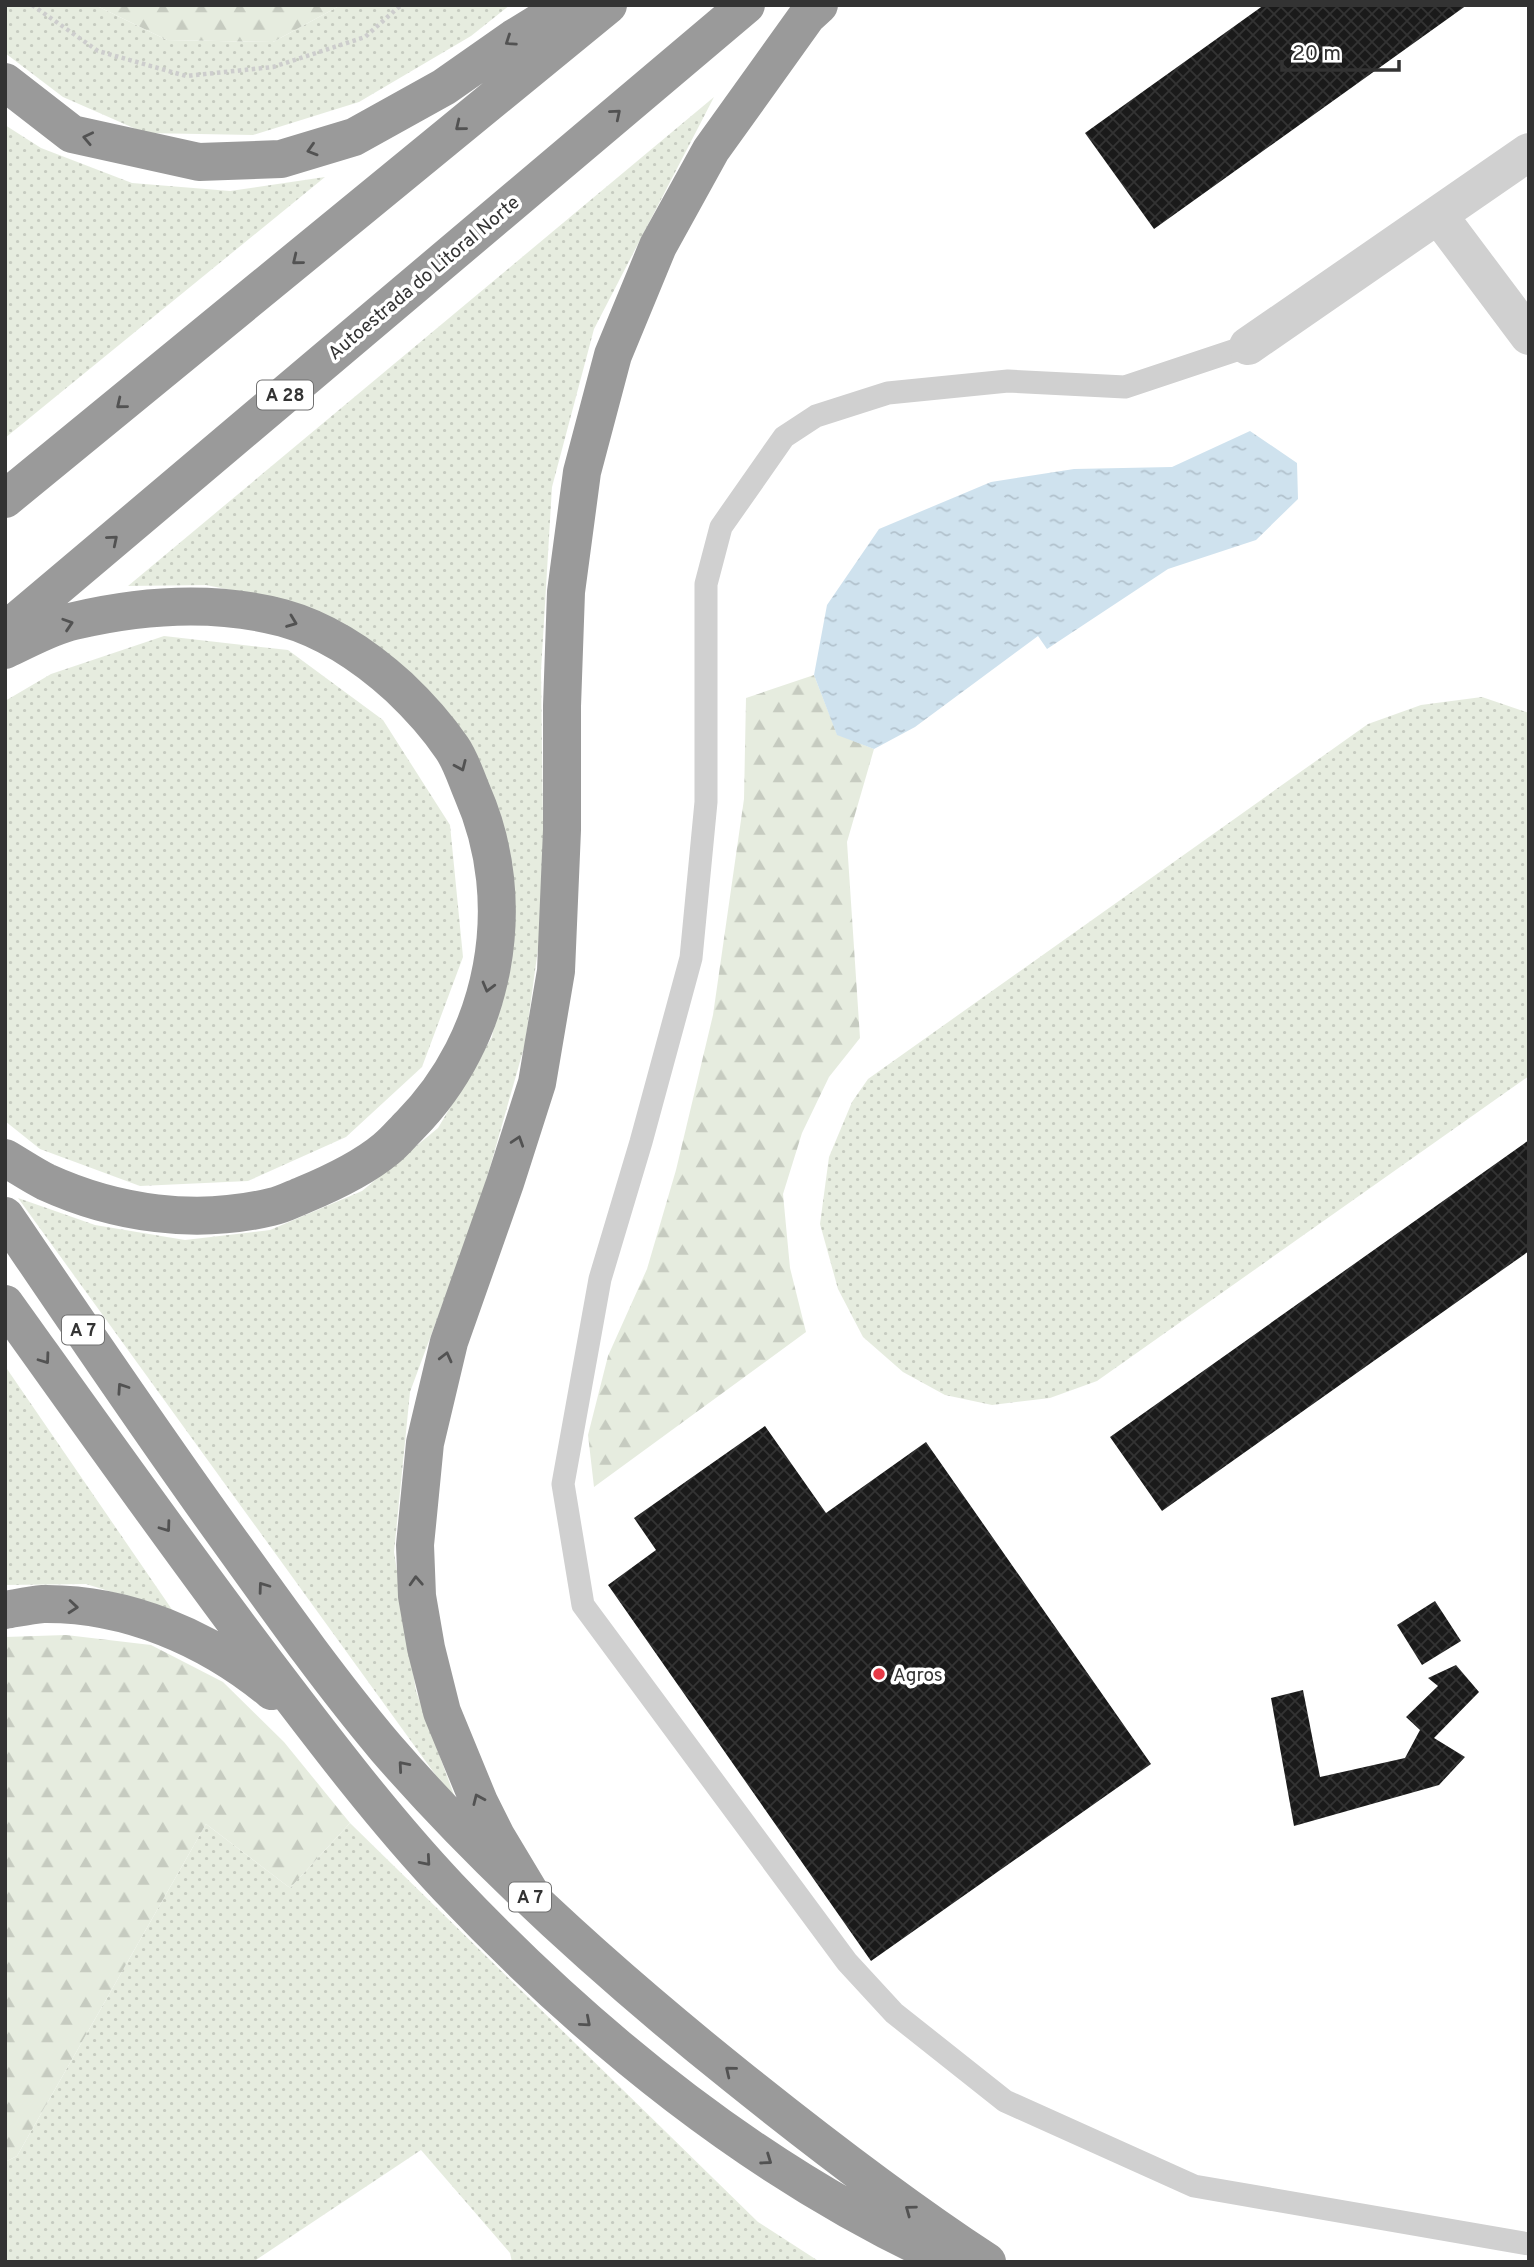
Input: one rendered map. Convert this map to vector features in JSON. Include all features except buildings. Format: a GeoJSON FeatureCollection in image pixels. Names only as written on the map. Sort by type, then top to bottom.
{"type":"FeatureCollection","features":[{"type":"Feature","properties":{"kind":"highway"},"geometry":{"type":"LineString","coordinates":[[5,82],[72,134],[199,162],[281,159],[354,137],[444,87],[514,38],[568,5]]}},
{"type":"Feature","properties":{"kind":"highway"},"geometry":{"type":"LineString","coordinates":[[5,499],[608,5]]}},
{"type":"Feature","properties":{"kind":"highway","name":"Autoestrada do Litoral Norte"},"geometry":{"type":"LineString","coordinates":[[5,631],[746,5]]}},
{"type":"Feature","properties":{"kind":"highway"},"geometry":{"type":"LineString","coordinates":[[534,1901],[479,1802],[442,1712],[426,1648],[417,1596],[415,1545],[425,1443],[449,1342],[537,1083],[556,971],[562,830],[566,592],[582,472],[613,355],[658,246],[711,150],[807,16],[819,5]]}},
{"type":"Feature","properties":{"kind":"highway"},"geometry":{"type":"LineString","coordinates":[[5,650],[71,621],[160,607],[224,607],[284,618],[330,637],[376,667],[415,702],[454,750],[480,809],[496,874],[497,932],[489,985],[466,1049],[429,1106],[386,1149],[336,1182],[273,1207],[198,1217],[131,1211],[87,1198],[44,1181],[5,1158]]}},
{"type":"Feature","properties":{"kind":"highway","name":"A 7"},"geometry":{"type":"LineString","coordinates":[[5,1216],[160,1445],[292,1628],[383,1744],[420,1786],[534,1901],[682,2033],[878,2186],[987,2262]]}},
{"type":"Feature","properties":{"kind":"highway","name":"A 7"},"geometry":{"type":"LineString","coordinates":[[5,1304],[312,1724],[447,1886],[532,1972],[585,2021],[644,2069],[776,2166],[872,2223],[952,2262]]}},
{"type":"Feature","properties":{"kind":"highway"},"geometry":{"type":"LineString","coordinates":[[5,1610],[42,1604],[96,1609],[148,1621],[188,1636],[229,1659],[312,1724]]}},
{"type":"Feature","properties":{"kind":"street"},"geometry":{"type":"LineString","coordinates":[[1248,346],[1529,152]]}},
{"type":"Feature","properties":{"kind":"street"},"geometry":{"type":"LineString","coordinates":[[1439,216],[1529,336]]}},
{"type":"Feature","properties":{"kind":"lane"},"geometry":{"type":"LineString","coordinates":[[1248,346],[1125,387],[1008,381],[888,393],[817,416],[785,437],[721,527],[706,584],[706,802],[691,958],[600,1279],[563,1484],[583,1605],[847,1962],[894,2013],[1004,2101],[1194,2186],[1529,2244]]}},
{"type":"Feature","properties":{"kind":"path"},"geometry":{"type":"LineString","coordinates":[[32,5],[98,51],[186,76],[273,67],[365,37],[401,5]]}},
{"type":"Feature","properties":{"kind":"green space"},"geometry":{"type":"Polygon","coordinates":[[[5,5],[95,5],[167,40],[273,42],[341,5],[510,5],[471,36],[359,102],[253,135],[145,133],[63,97],[5,53],[5,5]]]}},
{"type":"Feature","properties":{"kind":"green space"},"geometry":{"type":"Polygon","coordinates":[[[95,5],[341,5],[273,42],[167,40],[95,5]]]}},
{"type":"Feature","properties":{"kind":"green space"},"geometry":{"type":"Polygon","coordinates":[[[714,97],[594,329],[552,487],[541,671],[544,905],[525,1044],[479,1206],[410,1392],[394,1552],[416,1691],[458,1806],[18,1198],[95,1225],[185,1240],[270,1230],[362,1191],[438,1128],[492,1037],[512,927],[496,814],[292,602],[206,585],[128,586],[714,97]]]}},
{"type":"Feature","properties":{"kind":"green space"},"geometry":{"type":"Polygon","coordinates":[[[5,125],[41,148],[132,183],[230,191],[325,177],[5,438],[5,125]]]}},
{"type":"Feature","properties":{"kind":"green space"},"geometry":{"type":"Polygon","coordinates":[[[164,636],[288,650],[383,720],[450,825],[463,957],[422,1067],[346,1137],[248,1181],[140,1186],[40,1149],[5,1121],[5,701],[51,674],[164,636]]]}},
{"type":"Feature","properties":{"kind":"green space"},"geometry":{"type":"Polygon","coordinates":[[[814,675],[837,734],[874,749],[847,842],[860,1038],[829,1077],[802,1133],[783,1194],[790,1268],[806,1332],[594,1487],[588,1435],[608,1356],[647,1269],[676,1170],[713,1015],[744,799],[746,698],[814,675]]]}},
{"type":"Feature","properties":{"kind":"green space"},"geometry":{"type":"Polygon","coordinates":[[[1482,697],[1529,713],[1529,1076],[1097,1381],[1050,1398],[992,1405],[945,1395],[903,1372],[863,1337],[838,1289],[820,1224],[829,1157],[852,1102],[868,1079],[1368,724],[1421,705],[1482,697]]]}},
{"type":"Feature","properties":{"kind":"green space"},"geometry":{"type":"Polygon","coordinates":[[[5,1366],[173,1611],[86,1584],[5,1585],[5,1366]]]}},
{"type":"Feature","properties":{"kind":"green space"},"geometry":{"type":"Polygon","coordinates":[[[66,1635],[151,1645],[223,1682],[284,1742],[350,1823],[290,1888],[206,1824],[17,2156],[5,2162],[5,1637],[66,1635]]]}},
{"type":"Feature","properties":{"kind":"green space"},"geometry":{"type":"Polygon","coordinates":[[[350,1823],[758,2222],[820,2262],[512,2262],[510,2253],[421,2150],[253,2262],[5,2262],[5,2162],[17,2156],[206,1824],[290,1888],[350,1823]]]}},
{"type":"Feature","properties":{"kind":"water"},"geometry":{"type":"Polygon","coordinates":[[[1250,431],[1297,463],[1298,499],[1256,540],[1168,569],[1047,649],[1038,636],[915,727],[874,749],[837,735],[814,675],[827,605],[879,529],[991,482],[1074,469],[1172,467],[1250,431]]]}},
{"type":"Feature","properties":{"kind":"place","name":"Agros"},"geometry":{"type":"Point","coordinates":[879,1674]}}]}
